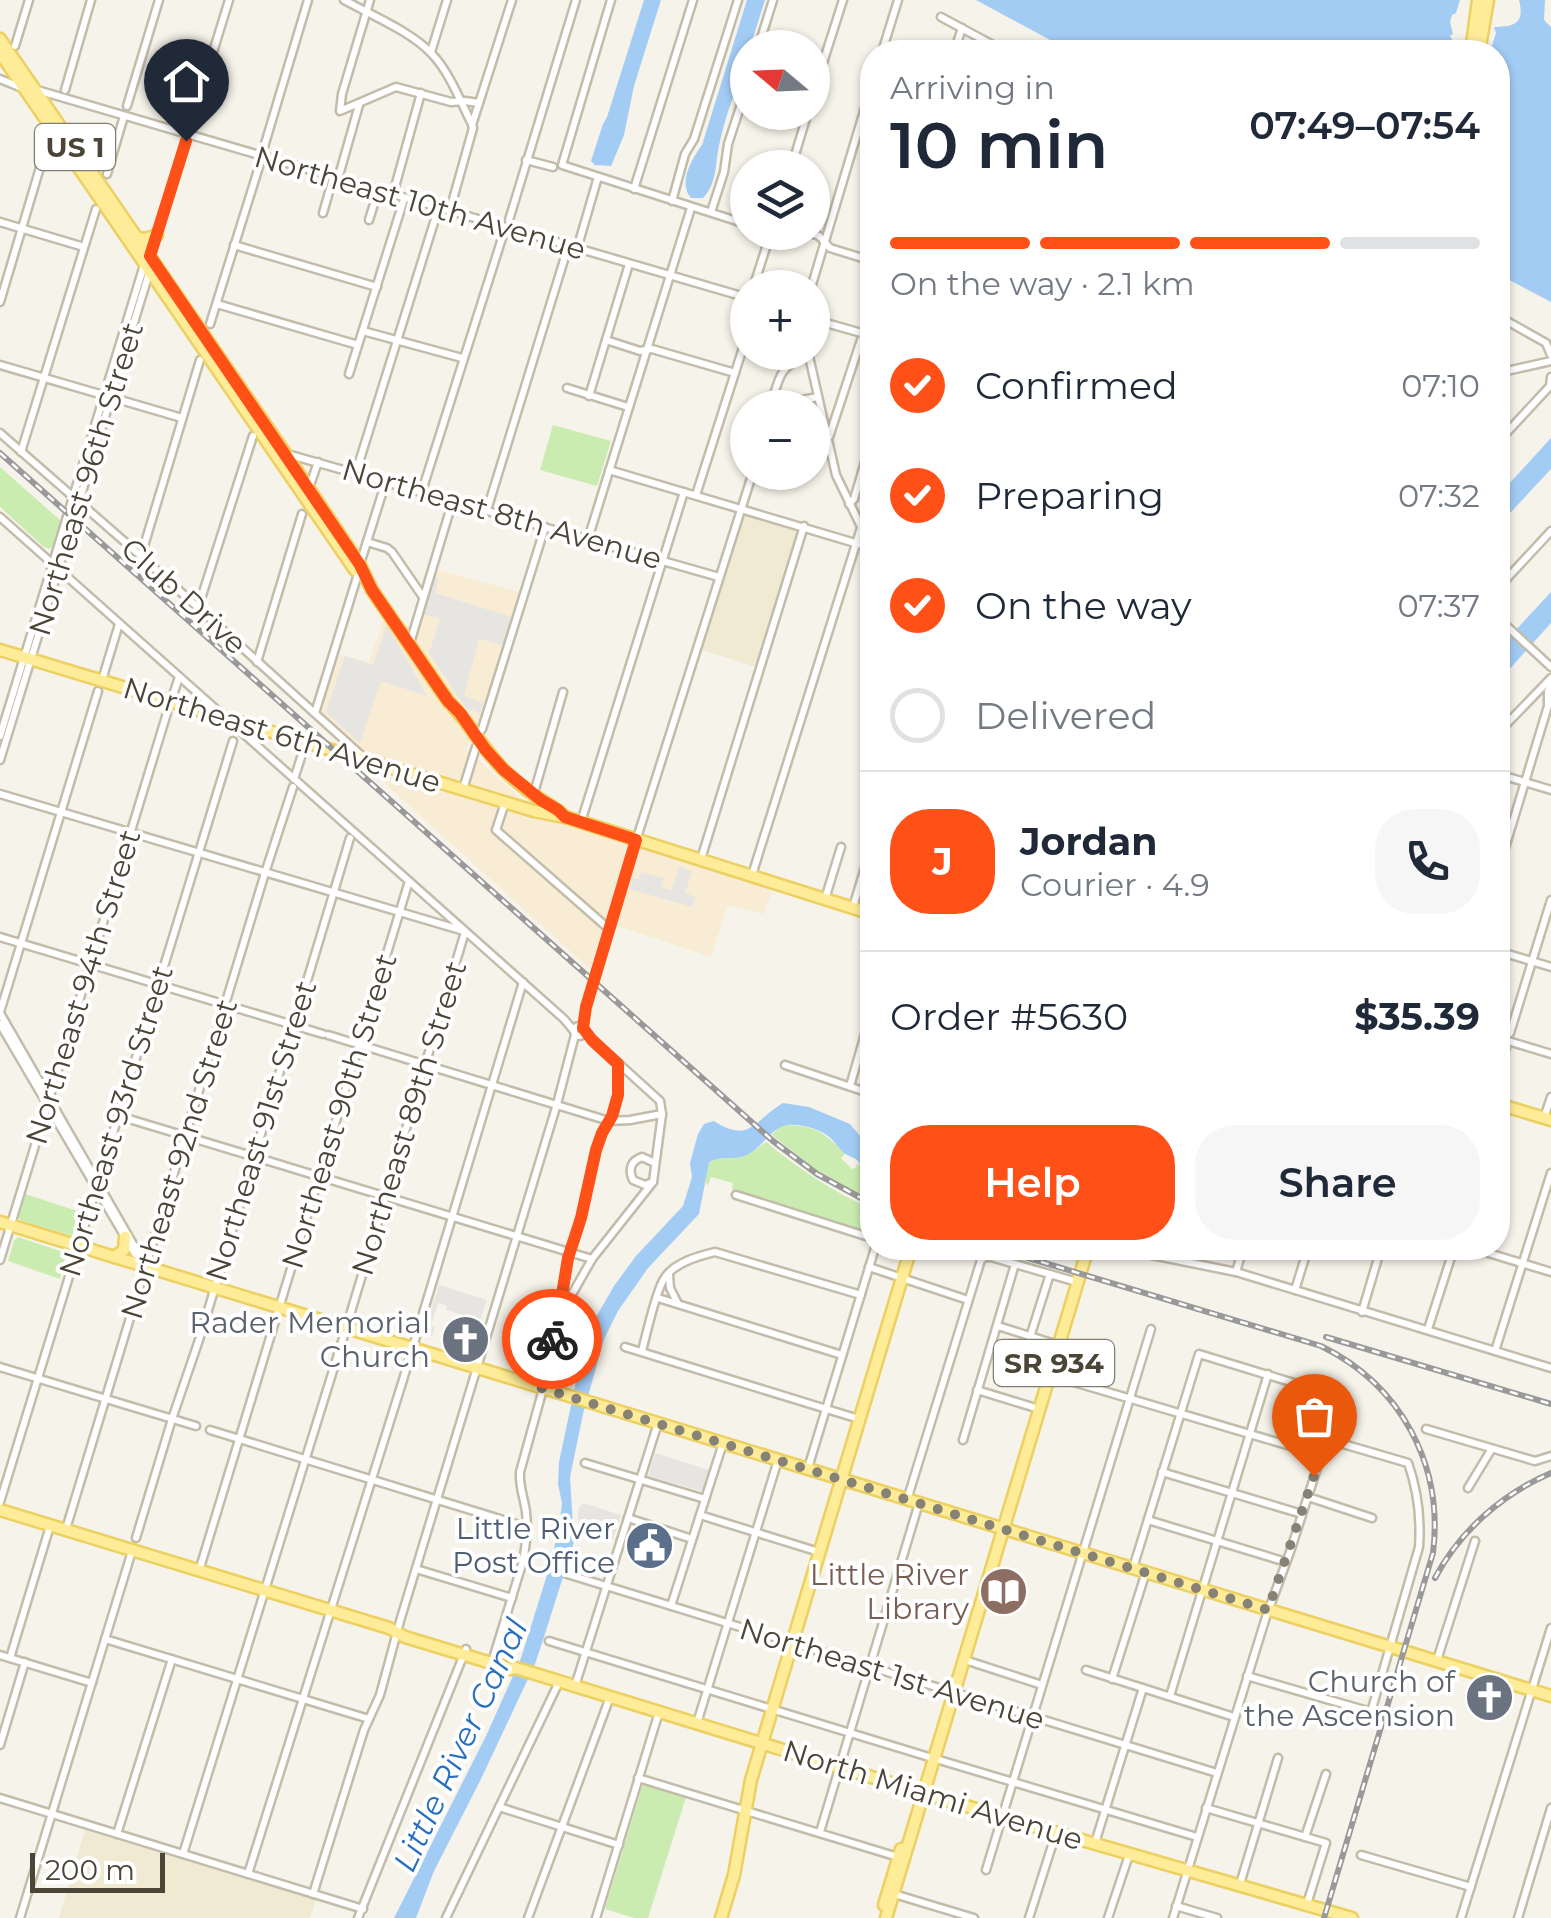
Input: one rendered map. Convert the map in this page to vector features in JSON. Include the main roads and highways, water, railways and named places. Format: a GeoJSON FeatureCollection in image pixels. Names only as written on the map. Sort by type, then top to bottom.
{"type":"FeatureCollection","features":[{"type":"Feature","properties":{"kind":"main road"},"geometry":{"type":"LineString","coordinates":[[1476,40],[1478,0]]}},
{"type":"Feature","properties":{"kind":"main road"},"geometry":{"type":"LineString","coordinates":[[1478,40],[1488,0]]}},
{"type":"Feature","properties":{"kind":"main road","name":"US 1"},"geometry":{"type":"LineString","coordinates":[[0,39],[148,264],[309,489],[448,701],[454,716],[499,765],[565,817]]}},
{"type":"Feature","properties":{"kind":"main road","name":"US 1"},"geometry":{"type":"LineString","coordinates":[[0,54],[138,238],[161,286],[359,570]]}},
{"type":"Feature","properties":{"kind":"main road"},"geometry":{"type":"LineString","coordinates":[[138,238],[157,235]]}},
{"type":"Feature","properties":{"kind":"main road"},"geometry":{"type":"LineString","coordinates":[[144,288],[152,284],[161,286]]}},
{"type":"Feature","properties":{"kind":"main road"},"geometry":{"type":"LineString","coordinates":[[226,381],[241,389]]}},
{"type":"Feature","properties":{"kind":"main road"},"geometry":{"type":"LineString","coordinates":[[270,447],[284,453]]}},
{"type":"Feature","properties":{"kind":"main road","name":"Northeast 6th Avenue"},"geometry":{"type":"LineString","coordinates":[[0,650],[169,707],[201,704],[225,718],[565,817]]}},
{"type":"Feature","properties":{"kind":"main road"},"geometry":{"type":"LineString","coordinates":[[249,740],[250,730],[257,727]]}},
{"type":"Feature","properties":{"kind":"main road"},"geometry":{"type":"LineString","coordinates":[[339,752],[344,740]]}},
{"type":"Feature","properties":{"kind":"main road","name":"US 1"},"geometry":{"type":"LineString","coordinates":[[476,742],[498,773],[550,812],[752,876],[760,882],[773,882],[860,909]]}},
{"type":"Feature","properties":{"kind":"main road"},"geometry":{"type":"LineString","coordinates":[[1510,1110],[1548,1119]]}},
{"type":"Feature","properties":{"kind":"main road"},"geometry":{"type":"LineString","coordinates":[[5,1224],[1551,1696]]}},
{"type":"Feature","properties":{"kind":"main road"},"geometry":{"type":"LineString","coordinates":[[114,1257],[130,1240]]}},
{"type":"Feature","properties":{"kind":"main road"},"geometry":{"type":"LineString","coordinates":[[721,1918],[734,1876],[745,1809],[762,1743],[907,1260]]}},
{"type":"Feature","properties":{"kind":"main road","name":"SR 934"},"geometry":{"type":"LineString","coordinates":[[922,1792],[1084,1260]]}},
{"type":"Feature","properties":{"kind":"main road","name":"North Miami Avenue"},"geometry":{"type":"LineString","coordinates":[[0,1510],[134,1545],[199,1571],[408,1631],[464,1652],[513,1663],[516,1668],[659,1712],[1095,1845],[1352,1918]]}},
{"type":"Feature","properties":{"kind":"main road"},"geometry":{"type":"LineString","coordinates":[[883,1918],[898,1857],[922,1792]]}},
{"type":"Feature","properties":{"kind":"main road"},"geometry":{"type":"LineString","coordinates":[[883,1918],[894,1894],[922,1792]]}},
{"type":"Feature","properties":{"kind":"main road"},"geometry":{"type":"LineString","coordinates":[[894,1894],[898,1857]]}},
{"type":"Feature","properties":{"kind":"water"},"geometry":{"type":"Polygon","coordinates":[[[644,0],[661,0],[634,86],[624,135],[611,166],[595,165],[591,161],[644,0]]]}},
{"type":"Feature","properties":{"kind":"water"},"geometry":{"type":"Polygon","coordinates":[[[747,0],[765,0],[755,30],[738,30],[747,0]]]}},
{"type":"Feature","properties":{"kind":"water"},"geometry":{"type":"Polygon","coordinates":[[[976,0],[1460,0],[1450,22],[1452,40],[1050,40],[976,0]]]}},
{"type":"Feature","properties":{"kind":"water"},"geometry":{"type":"Polygon","coordinates":[[[1519,0],[1545,0],[1544,20],[1551,27],[1551,302],[1510,280],[1510,40],[1494,40],[1494,27],[1513,25],[1521,8],[1519,0]]]}},
{"type":"Feature","properties":{"kind":"water"},"geometry":{"type":"Polygon","coordinates":[[[730,55],[730,108],[715,174],[703,198],[691,198],[686,186],[688,172],[702,145],[730,55]]]}},
{"type":"Feature","properties":{"kind":"water"},"geometry":{"type":"Polygon","coordinates":[[[1551,438],[1551,469],[1510,513],[1510,483],[1551,438]]]}},
{"type":"Feature","properties":{"kind":"water"},"geometry":{"type":"Polygon","coordinates":[[[1551,592],[1551,623],[1510,669],[1510,636],[1551,592]]]}},
{"type":"Feature","properties":{"kind":"water"},"geometry":{"type":"Polygon","coordinates":[[[783,1103],[809,1107],[850,1124],[860,1136],[860,1164],[828,1136],[800,1125],[779,1128],[747,1155],[709,1162],[699,1214],[648,1268],[604,1339],[570,1477],[574,1542],[535,1664],[434,1871],[416,1918],[394,1918],[521,1658],[552,1559],[562,1503],[559,1462],[583,1349],[596,1317],[636,1256],[683,1206],[692,1177],[690,1163],[704,1124],[714,1121],[736,1130],[751,1127],[783,1103]]]}},
{"type":"Feature","properties":{"kind":"railway"},"geometry":{"type":"LineString","coordinates":[[0,453],[773,1141],[817,1174],[860,1197]]}},
{"type":"Feature","properties":{"kind":"railway"},"geometry":{"type":"LineString","coordinates":[[1035,1260],[1321,1346],[1374,1382],[1411,1431],[1431,1489],[1435,1520],[1433,1553],[1324,1918]]}},
{"type":"Feature","properties":{"kind":"railway"},"geometry":{"type":"LineString","coordinates":[[1326,1337],[1551,1404]]}},
{"type":"Feature","properties":{"kind":"railway"},"geometry":{"type":"LineString","coordinates":[[1435,1578],[1457,1545],[1484,1516],[1551,1473]]}},
{"type":"Feature","properties":{"kind":"place","name":"Rader Memorial Church"},"geometry":{"type":"Point","coordinates":[465,1339]}},
{"type":"Feature","properties":{"kind":"place","name":"Little River Post Office"},"geometry":{"type":"Point","coordinates":[650,1545]}},
{"type":"Feature","properties":{"kind":"place","name":"Little River Library"},"geometry":{"type":"Point","coordinates":[1004,1591]}},
{"type":"Feature","properties":{"kind":"place","name":"Church of the Ascension"},"geometry":{"type":"Point","coordinates":[1490,1698]}},
{"type":"Feature","properties":{"kind":"water label","name":"Little River Canal"},"geometry":{"type":"Point","coordinates":[460,1745]}}]}
